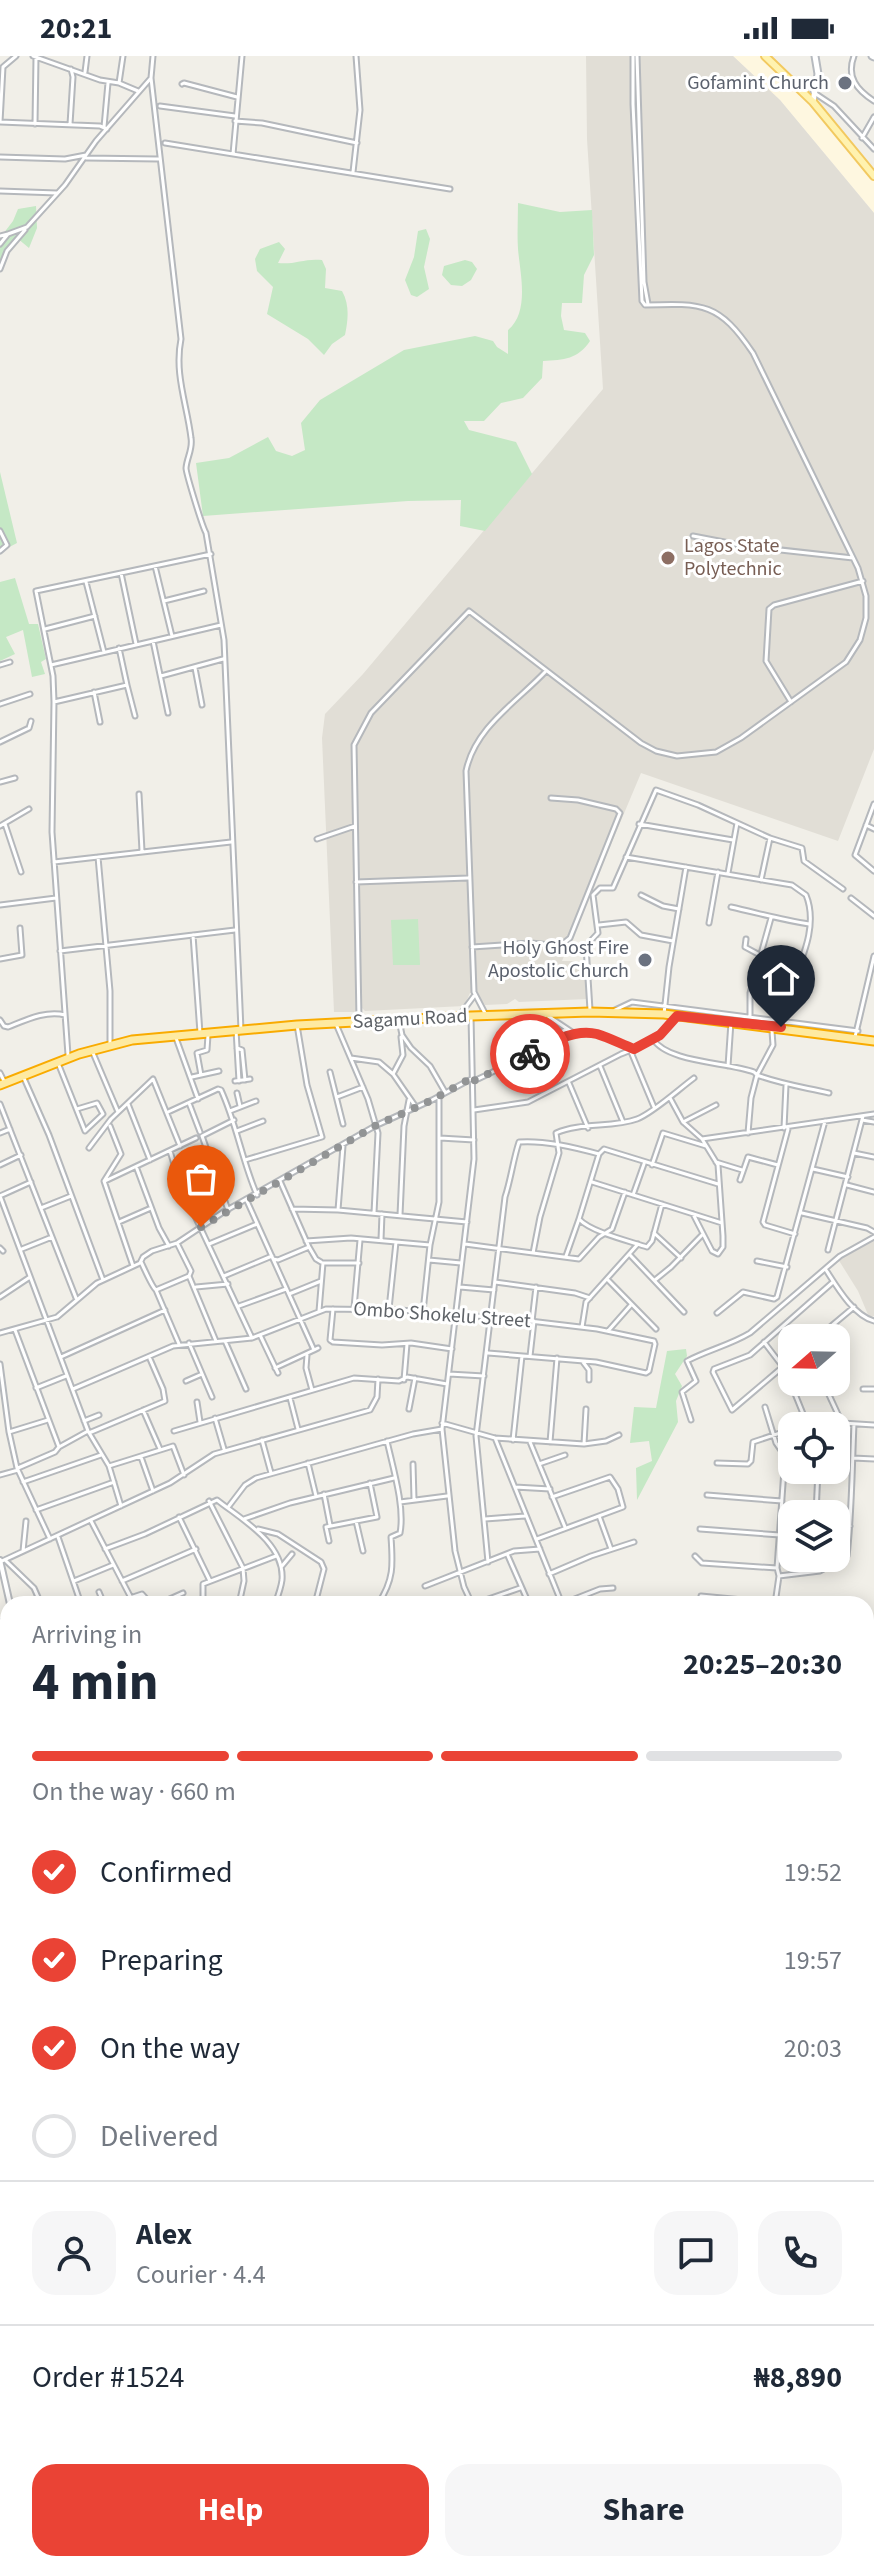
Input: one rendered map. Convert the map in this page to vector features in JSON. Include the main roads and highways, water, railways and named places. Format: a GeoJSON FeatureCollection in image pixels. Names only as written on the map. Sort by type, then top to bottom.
{"type":"FeatureCollection","features":[{"type":"Feature","properties":{"kind":"highway","name":"Sagamu Road"},"geometry":{"type":"LineString","coordinates":[[2,1084],[110,1045],[175,1035],[399,1019],[665,1010],[677,1016],[857,1034],[873,1043]]}},
{"type":"Feature","properties":{"kind":"main road"},"geometry":{"type":"LineString","coordinates":[[765,56],[774,59],[800,90],[811,95],[874,176]]}},
{"type":"Feature","properties":{"kind":"main road"},"geometry":{"type":"LineString","coordinates":[[811,95],[815,81],[814,56]]}},
{"type":"Feature","properties":{"kind":"place","name":"Gofamint Church"},"geometry":{"type":"Point","coordinates":[845,83]}},
{"type":"Feature","properties":{"kind":"place","name":"Lagos State Polytechnic"},"geometry":{"type":"Point","coordinates":[668,558]}},
{"type":"Feature","properties":{"kind":"place","name":"Holy Ghost Fire Apostolic Church"},"geometry":{"type":"Point","coordinates":[645,960]}}]}
